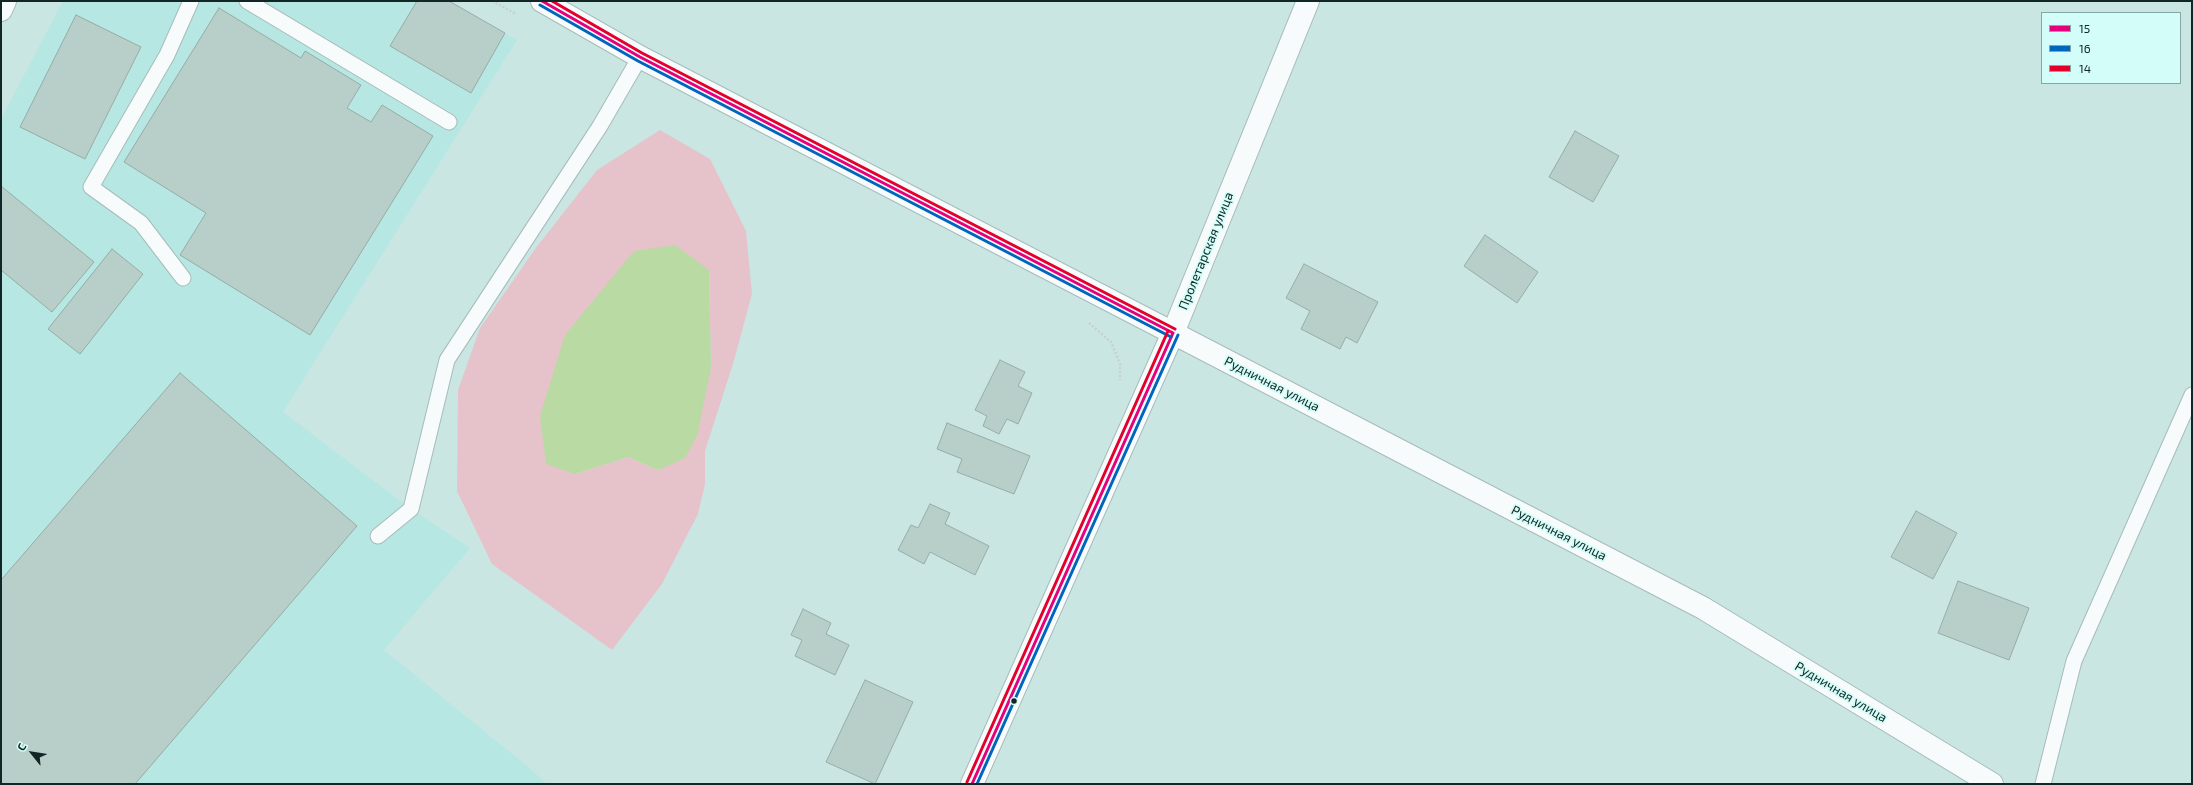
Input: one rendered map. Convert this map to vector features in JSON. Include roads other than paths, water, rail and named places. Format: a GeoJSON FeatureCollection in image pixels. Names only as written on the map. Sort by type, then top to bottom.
{"type":"FeatureCollection","features":[{"type":"Feature","properties":{"kind":"street"},"geometry":{"type":"LineString","coordinates":[[1,10],[5,1]]}},
{"type":"Feature","properties":{"kind":"street","name":"Рудничная улица"},"geometry":{"type":"LineString","coordinates":[[542,1],[640,57],[1703,608],[1992,784]]}},
{"type":"Feature","properties":{"kind":"street","name":"Пролетарская улица"},"geometry":{"type":"LineString","coordinates":[[972,784],[1173,333],[1308,1]]}},
{"type":"Feature","properties":{"kind":"lane"},"geometry":{"type":"LineString","coordinates":[[183,278],[141,223],[91,187],[167,55],[191,1]]}},
{"type":"Feature","properties":{"kind":"lane"},"geometry":{"type":"LineString","coordinates":[[247,1],[449,122]]}},
{"type":"Feature","properties":{"kind":"lane"},"geometry":{"type":"LineString","coordinates":[[378,536],[411,509],[447,360],[600,126],[640,57]]}},
{"type":"Feature","properties":{"kind":"lane"},"geometry":{"type":"LineString","coordinates":[[2043,784],[2074,661],[2192,395]]}}]}
